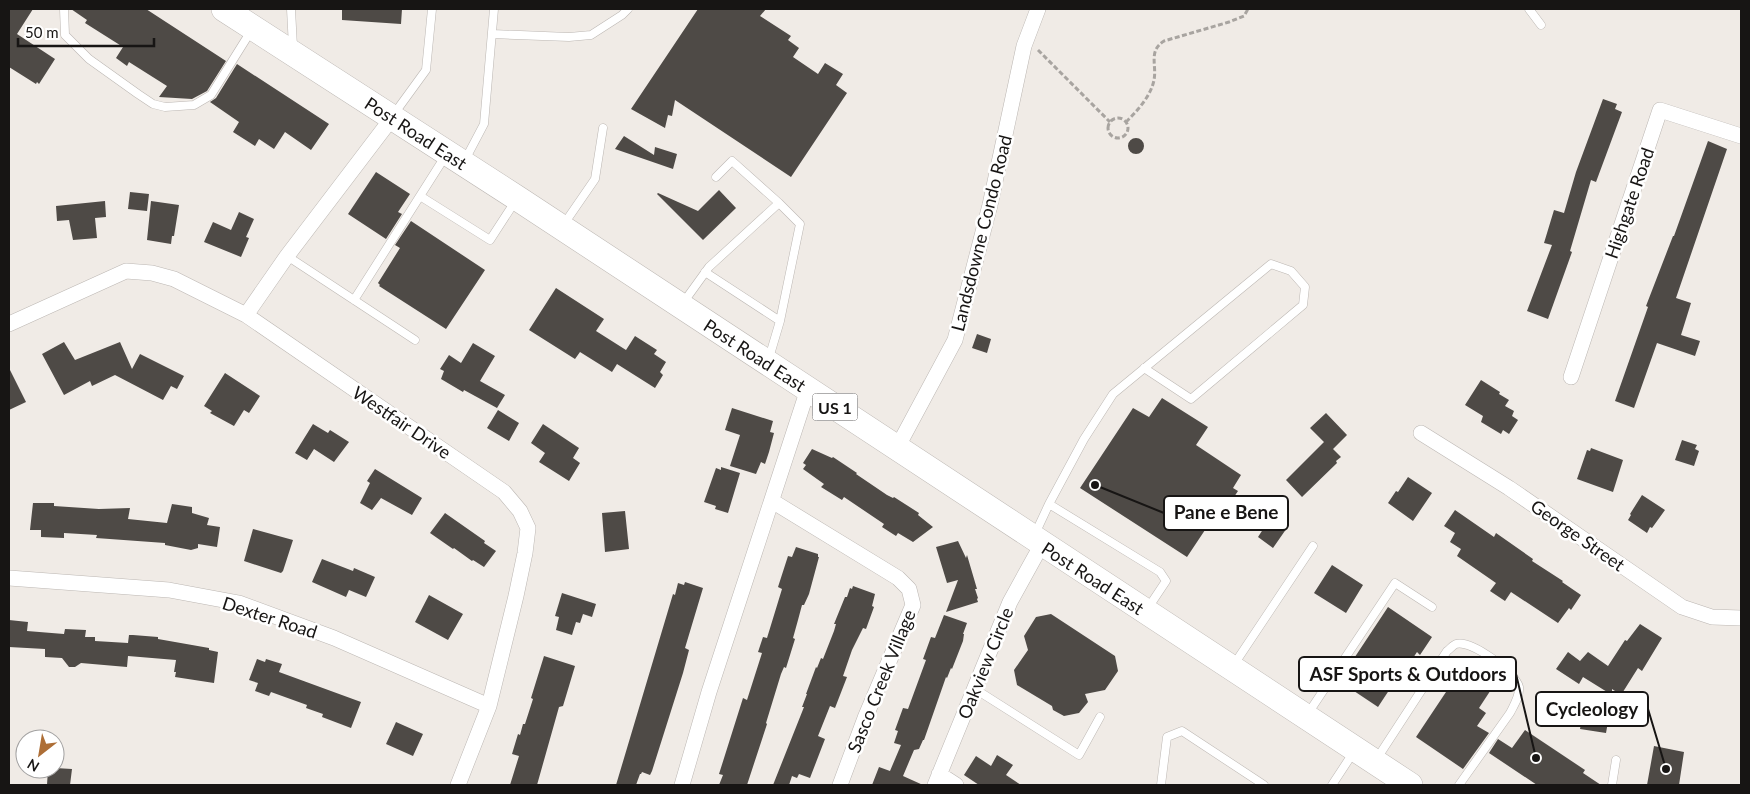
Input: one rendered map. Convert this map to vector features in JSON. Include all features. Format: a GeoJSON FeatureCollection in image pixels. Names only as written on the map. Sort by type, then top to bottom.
{"type":"FeatureCollection","features":[{"type":"Feature","properties":{"kind":"main road","name":"Post Road East"},"geometry":{"type":"LineString","coordinates":[[240,17],[293,54],[517,198],[1410,785]]}},
{"type":"Feature","properties":{"kind":"street","name":"Landsdowne Condo Road"},"geometry":{"type":"LineString","coordinates":[[897,448],[955,340],[990,205],[1024,46],[1038,9]]}},
{"type":"Feature","properties":{"kind":"street","name":"Highgate Road"},"geometry":{"type":"LineString","coordinates":[[1571,377],[1660,110],[1741,136]]}},
{"type":"Feature","properties":{"kind":"street"},"geometry":{"type":"LineString","coordinates":[[246,315],[287,256],[392,118]]}},
{"type":"Feature","properties":{"kind":"street","name":"Westfair Drive"},"geometry":{"type":"LineString","coordinates":[[9,324],[126,271],[152,273],[174,279],[246,315],[504,492],[520,511],[528,528],[525,553],[489,706],[458,785]]}},
{"type":"Feature","properties":{"kind":"street"},"geometry":{"type":"LineString","coordinates":[[682,785],[709,692],[808,389]]}},
{"type":"Feature","properties":{"kind":"street","name":"George Street"},"geometry":{"type":"LineString","coordinates":[[1421,433],[1509,488],[1682,607],[1712,617],[1741,618]]}},
{"type":"Feature","properties":{"kind":"street","name":"Sasco Creek Village"},"geometry":{"type":"LineString","coordinates":[[772,501],[898,578],[909,590],[913,605],[865,718],[840,785]]}},
{"type":"Feature","properties":{"kind":"street","name":"Oakview Circle"},"geometry":{"type":"LineString","coordinates":[[937,779],[1037,541]]}},
{"type":"Feature","properties":{"kind":"street","name":"Dexter Road"},"geometry":{"type":"LineString","coordinates":[[9,578],[168,590],[239,604],[334,638],[489,706]]}},
{"type":"Feature","properties":{"kind":"street"},"geometry":{"type":"LineString","coordinates":[[937,779],[956,785]]}},
{"type":"Feature","properties":{"kind":"lane"},"geometry":{"type":"LineString","coordinates":[[64,9],[65,35],[89,59],[152,104],[165,107],[194,105],[211,95],[240,17]]}},
{"type":"Feature","properties":{"kind":"lane"},"geometry":{"type":"LineString","coordinates":[[291,9],[293,54]]}},
{"type":"Feature","properties":{"kind":"lane"},"geometry":{"type":"LineString","coordinates":[[392,118],[426,70],[432,9]]}},
{"type":"Feature","properties":{"kind":"lane"},"geometry":{"type":"LineString","coordinates":[[354,300],[420,196],[484,124],[494,9]]}},
{"type":"Feature","properties":{"kind":"lane"},"geometry":{"type":"LineString","coordinates":[[492,34],[569,37],[591,35],[628,9]]}},
{"type":"Feature","properties":{"kind":"lane"},"geometry":{"type":"LineString","coordinates":[[1529,9],[1541,25]]}},
{"type":"Feature","properties":{"kind":"lane"},"geometry":{"type":"LineString","coordinates":[[562,228],[595,179],[603,128]]}},
{"type":"Feature","properties":{"kind":"lane"},"geometry":{"type":"LineString","coordinates":[[716,177],[732,161],[800,224],[780,322],[768,363]]}},
{"type":"Feature","properties":{"kind":"lane"},"geometry":{"type":"LineString","coordinates":[[420,196],[490,240],[517,198]]}},
{"type":"Feature","properties":{"kind":"lane"},"geometry":{"type":"LineString","coordinates":[[681,306],[706,272],[779,203]]}},
{"type":"Feature","properties":{"kind":"lane"},"geometry":{"type":"LineString","coordinates":[[287,256],[415,340]]}},
{"type":"Feature","properties":{"kind":"lane"},"geometry":{"type":"LineString","coordinates":[[1037,541],[1049,504],[1084,439],[1113,394],[1144,368],[1271,264],[1292,271],[1305,288],[1303,305],[1190,399],[1144,368]]}},
{"type":"Feature","properties":{"kind":"lane"},"geometry":{"type":"LineString","coordinates":[[706,272],[780,322]]}},
{"type":"Feature","properties":{"kind":"lane"},"geometry":{"type":"LineString","coordinates":[[1049,504],[1160,572],[1166,581],[1145,612]]}},
{"type":"Feature","properties":{"kind":"lane"},"geometry":{"type":"LineString","coordinates":[[1232,668],[1313,546]]}},
{"type":"Feature","properties":{"kind":"lane"},"geometry":{"type":"LineString","coordinates":[[1305,716],[1395,583],[1432,606]]}},
{"type":"Feature","properties":{"kind":"lane"},"geometry":{"type":"LineString","coordinates":[[1332,785],[1365,756],[1447,651],[1456,644],[1465,643],[1474,646],[1506,670],[1517,680],[1519,689],[1517,700],[1510,712],[1459,785]]}},
{"type":"Feature","properties":{"kind":"lane"},"geometry":{"type":"LineString","coordinates":[[975,689],[1079,755],[1100,718]]}},
{"type":"Feature","properties":{"kind":"lane"},"geometry":{"type":"LineString","coordinates":[[1161,785],[1167,738],[1182,731],[1264,785]]}},
{"type":"Feature","properties":{"kind":"lane"},"geometry":{"type":"LineString","coordinates":[[1612,785],[1616,760]]}},
{"type":"Feature","properties":{"kind":"path"},"geometry":{"type":"LineString","coordinates":[[1126,122],[1147,97],[1154,80],[1154,54],[1157,45],[1164,41],[1229,22],[1244,16],[1248,9]]}},
{"type":"Feature","properties":{"kind":"path"},"geometry":{"type":"LineString","coordinates":[[1024,46],[1038,49],[1110,122]]}},
{"type":"Feature","properties":{"kind":"path"},"geometry":{"type":"LineString","coordinates":[[1118,118],[1126,122],[1128,127],[1124,136],[1113,137],[1109,132],[1110,122],[1118,118]]}},
{"type":"Feature","properties":{"kind":"building"},"geometry":{"type":"Polygon","coordinates":[[[9,9],[33,9],[17,34],[55,59],[39,84],[9,67],[9,9]]]}},
{"type":"Feature","properties":{"kind":"building"},"geometry":{"type":"Polygon","coordinates":[[[71,9],[146,9],[226,61],[207,91],[192,99],[159,97],[167,86],[129,62],[127,66],[116,58],[123,47],[85,23],[87,20],[71,9]]]}},
{"type":"Feature","properties":{"kind":"building"},"geometry":{"type":"Polygon","coordinates":[[[342,9],[402,9],[401,24],[342,20],[342,9]]]}},
{"type":"Feature","properties":{"kind":"building"},"geometry":{"type":"Polygon","coordinates":[[[698,9],[766,9],[760,16],[791,36],[788,40],[799,48],[793,57],[818,74],[825,63],[843,74],[836,85],[847,93],[791,177],[675,100],[672,116],[668,115],[665,128],[631,109],[698,9]]]}},
{"type":"Feature","properties":{"kind":"building"},"geometry":{"type":"Polygon","coordinates":[[[237,64],[329,124],[311,150],[285,132],[274,149],[259,139],[255,146],[233,132],[239,122],[210,102],[216,98],[237,64]]]}},
{"type":"Feature","properties":{"kind":"building"},"geometry":{"type":"Polygon","coordinates":[[[1603,99],[1617,104],[1615,109],[1622,112],[1596,182],[1591,180],[1570,251],[1572,252],[1548,319],[1527,311],[1552,245],[1544,243],[1554,210],[1564,213],[1576,172],[1603,99]]]}},
{"type":"Feature","properties":{"kind":"building"},"geometry":{"type":"Polygon","coordinates":[[[624,136],[654,155],[655,147],[677,154],[673,169],[615,149],[624,136]]]}},
{"type":"Feature","properties":{"kind":"building"},"geometry":{"type":"Polygon","coordinates":[[[1136,138],[1142,140],[1144,146],[1142,152],[1136,154],[1130,152],[1128,146],[1130,140],[1136,138]]]}},
{"type":"Feature","properties":{"kind":"building"},"geometry":{"type":"Polygon","coordinates":[[[1708,141],[1727,149],[1676,298],[1691,303],[1681,335],[1700,341],[1695,356],[1657,343],[1634,408],[1615,401],[1648,307],[1646,306],[1674,236],[1708,141]]]}},
{"type":"Feature","properties":{"kind":"building"},"geometry":{"type":"Polygon","coordinates":[[[376,172],[410,194],[398,212],[402,214],[386,239],[348,214],[376,172]]]}},
{"type":"Feature","properties":{"kind":"building"},"geometry":{"type":"Polygon","coordinates":[[[719,190],[736,208],[703,240],[657,194],[698,211],[719,190]]]}},
{"type":"Feature","properties":{"kind":"building"},"geometry":{"type":"Polygon","coordinates":[[[130,192],[149,194],[147,211],[128,209],[130,192]]]}},
{"type":"Feature","properties":{"kind":"building"},"geometry":{"type":"Polygon","coordinates":[[[105,201],[106,217],[95,218],[97,238],[73,240],[69,220],[57,221],[56,206],[105,201]]]}},
{"type":"Feature","properties":{"kind":"building"},"geometry":{"type":"Polygon","coordinates":[[[151,201],[179,205],[171,244],[147,240],[151,201]]]}},
{"type":"Feature","properties":{"kind":"building"},"geometry":{"type":"Polygon","coordinates":[[[239,212],[254,219],[246,237],[249,238],[241,257],[204,242],[213,222],[231,230],[239,212]]]}},
{"type":"Feature","properties":{"kind":"building"},"geometry":{"type":"Polygon","coordinates":[[[411,221],[485,270],[446,329],[379,286],[378,283],[400,248],[395,245],[411,221]]]}},
{"type":"Feature","properties":{"kind":"building"},"geometry":{"type":"Polygon","coordinates":[[[556,288],[604,319],[596,331],[626,350],[635,336],[657,350],[654,354],[666,362],[660,372],[663,375],[655,388],[617,364],[612,372],[580,352],[575,359],[529,330],[556,288]]]}},
{"type":"Feature","properties":{"kind":"building"},"geometry":{"type":"Polygon","coordinates":[[[977,334],[991,339],[987,353],[972,348],[977,334]]]}},
{"type":"Feature","properties":{"kind":"building"},"geometry":{"type":"Polygon","coordinates":[[[64,342],[75,360],[120,342],[132,369],[140,354],[184,376],[177,389],[171,386],[163,400],[115,375],[92,386],[90,381],[64,395],[42,354],[64,342]]]}},
{"type":"Feature","properties":{"kind":"building"},"geometry":{"type":"Polygon","coordinates":[[[473,343],[495,356],[480,381],[505,395],[497,408],[441,379],[444,371],[440,369],[449,355],[461,363],[473,343]]]}},
{"type":"Feature","properties":{"kind":"building"},"geometry":{"type":"Polygon","coordinates":[[[9,368],[26,402],[9,410],[9,368]]]}},
{"type":"Feature","properties":{"kind":"building"},"geometry":{"type":"Polygon","coordinates":[[[225,373],[260,396],[249,413],[244,410],[234,426],[210,413],[212,411],[204,406],[225,373]]]}},
{"type":"Feature","properties":{"kind":"building"},"geometry":{"type":"Polygon","coordinates":[[[1481,380],[1509,400],[1505,406],[1514,411],[1512,416],[1518,420],[1509,434],[1503,430],[1501,434],[1481,422],[1483,416],[1465,405],[1481,380]]]}},
{"type":"Feature","properties":{"kind":"building"},"geometry":{"type":"Polygon","coordinates":[[[1162,398],[1208,427],[1196,445],[1241,475],[1233,488],[1238,491],[1222,515],[1217,512],[1187,557],[1080,488],[1133,408],[1149,417],[1162,398]]]}},
{"type":"Feature","properties":{"kind":"building"},"geometry":{"type":"Polygon","coordinates":[[[732,408],[773,421],[770,432],[774,433],[769,452],[765,464],[761,462],[756,474],[730,466],[740,435],[725,430],[732,408]]]}},
{"type":"Feature","properties":{"kind":"building"},"geometry":{"type":"Polygon","coordinates":[[[498,410],[519,423],[509,441],[487,428],[498,410]]]}},
{"type":"Feature","properties":{"kind":"building"},"geometry":{"type":"Polygon","coordinates":[[[1326,413],[1347,435],[1333,449],[1341,457],[1302,497],[1286,480],[1324,442],[1310,428],[1326,413]]]}},
{"type":"Feature","properties":{"kind":"building"},"geometry":{"type":"Polygon","coordinates":[[[313,424],[328,433],[330,430],[349,442],[334,462],[314,449],[307,460],[295,453],[313,424]]]}},
{"type":"Feature","properties":{"kind":"building"},"geometry":{"type":"Polygon","coordinates":[[[543,424],[579,448],[573,458],[580,463],[569,481],[539,462],[545,453],[531,443],[543,424]]]}},
{"type":"Feature","properties":{"kind":"building"},"geometry":{"type":"Polygon","coordinates":[[[1682,440],[1697,445],[1695,449],[1699,451],[1694,466],[1675,460],[1682,440]]]}},
{"type":"Feature","properties":{"kind":"building"},"geometry":{"type":"Polygon","coordinates":[[[1591,448],[1623,460],[1613,492],[1577,479],[1587,450],[1590,451],[1591,448]]]}},
{"type":"Feature","properties":{"kind":"building"},"geometry":{"type":"Polygon","coordinates":[[[812,449],[833,457],[887,495],[894,497],[919,513],[918,515],[933,527],[913,542],[898,533],[896,536],[882,527],[884,524],[844,497],[842,500],[821,487],[824,484],[803,469],[806,465],[803,463],[812,449]]]}},
{"type":"Feature","properties":{"kind":"building"},"geometry":{"type":"Polygon","coordinates":[[[721,467],[740,473],[728,513],[715,509],[716,506],[704,502],[716,468],[721,470],[721,467]]]}},
{"type":"Feature","properties":{"kind":"building"},"geometry":{"type":"Polygon","coordinates":[[[375,469],[422,498],[412,515],[381,498],[372,510],[360,503],[370,483],[367,481],[375,469]]]}},
{"type":"Feature","properties":{"kind":"building"},"geometry":{"type":"Polygon","coordinates":[[[1408,477],[1432,493],[1413,521],[1388,503],[1408,477]]]}},
{"type":"Feature","properties":{"kind":"building"},"geometry":{"type":"Polygon","coordinates":[[[1642,495],[1665,510],[1647,533],[1628,520],[1642,495]]]}},
{"type":"Feature","properties":{"kind":"building"},"geometry":{"type":"Polygon","coordinates":[[[33,503],[54,503],[54,506],[99,509],[130,508],[128,519],[167,523],[172,504],[192,507],[192,513],[209,518],[207,525],[220,527],[217,547],[198,544],[198,548],[191,550],[165,545],[165,543],[96,538],[97,535],[64,533],[64,538],[41,537],[41,530],[30,530],[33,503]]]}},
{"type":"Feature","properties":{"kind":"building"},"geometry":{"type":"Polygon","coordinates":[[[1455,510],[1494,537],[1496,533],[1581,595],[1571,610],[1569,608],[1558,623],[1511,592],[1505,601],[1490,591],[1496,583],[1457,556],[1461,549],[1450,542],[1455,533],[1444,526],[1455,510]]]}},
{"type":"Feature","properties":{"kind":"building"},"geometry":{"type":"Polygon","coordinates":[[[625,511],[629,549],[605,552],[602,513],[625,511]]]}},
{"type":"Feature","properties":{"kind":"building"},"geometry":{"type":"Polygon","coordinates":[[[445,513],[496,551],[484,567],[430,533],[445,513]]]}},
{"type":"Feature","properties":{"kind":"building"},"geometry":{"type":"Polygon","coordinates":[[[1273,514],[1289,525],[1273,548],[1258,537],[1273,514]]]}},
{"type":"Feature","properties":{"kind":"building"},"geometry":{"type":"Polygon","coordinates":[[[253,529],[293,540],[281,573],[244,561],[253,529]]]}},
{"type":"Feature","properties":{"kind":"building"},"geometry":{"type":"Polygon","coordinates":[[[958,541],[966,558],[967,555],[977,589],[975,589],[978,602],[946,612],[958,580],[947,583],[936,547],[958,541]]]}},
{"type":"Feature","properties":{"kind":"building"},"geometry":{"type":"Polygon","coordinates":[[[796,547],[818,554],[819,557],[809,594],[804,605],[802,605],[793,638],[795,639],[786,668],[784,667],[781,674],[747,785],[719,785],[723,775],[719,774],[743,698],[747,700],[762,653],[758,652],[763,637],[767,638],[782,589],[778,587],[788,556],[792,557],[796,547]]]}},
{"type":"Feature","properties":{"kind":"building"},"geometry":{"type":"Polygon","coordinates":[[[322,559],[353,571],[354,568],[375,577],[366,597],[349,590],[346,597],[312,582],[322,559]]]}},
{"type":"Feature","properties":{"kind":"building"},"geometry":{"type":"Polygon","coordinates":[[[1332,565],[1363,585],[1346,613],[1314,593],[1332,565]]]}},
{"type":"Feature","properties":{"kind":"building"},"geometry":{"type":"Polygon","coordinates":[[[685,582],[703,588],[685,648],[689,650],[683,673],[652,771],[650,775],[642,772],[636,785],[616,785],[673,594],[675,595],[678,583],[684,585],[685,582]]]}},
{"type":"Feature","properties":{"kind":"building"},"geometry":{"type":"Polygon","coordinates":[[[853,586],[875,594],[872,606],[874,607],[866,629],[863,628],[852,650],[843,676],[847,677],[835,708],[830,706],[818,736],[825,739],[810,778],[799,774],[797,778],[792,776],[789,785],[773,785],[804,707],[802,707],[816,667],[821,658],[823,659],[845,597],[847,597],[850,588],[852,589],[853,586]]]}},
{"type":"Feature","properties":{"kind":"building"},"geometry":{"type":"Polygon","coordinates":[[[562,593],[596,604],[592,617],[583,614],[580,623],[576,622],[572,635],[556,630],[559,617],[555,616],[562,593]]]}},
{"type":"Feature","properties":{"kind":"building"},"geometry":{"type":"Polygon","coordinates":[[[429,595],[463,614],[448,640],[415,622],[429,595]]]}},
{"type":"Feature","properties":{"kind":"building"},"geometry":{"type":"Polygon","coordinates":[[[1388,607],[1432,637],[1420,655],[1417,652],[1409,664],[1407,663],[1378,707],[1339,681],[1388,607]]]}},
{"type":"Feature","properties":{"kind":"building"},"geometry":{"type":"Polygon","coordinates":[[[1051,614],[1115,656],[1118,671],[1105,690],[1085,694],[1088,702],[1079,713],[1064,716],[1053,710],[1052,706],[1017,685],[1014,670],[1028,650],[1024,636],[1036,617],[1051,614]]]}},
{"type":"Feature","properties":{"kind":"building"},"geometry":{"type":"Polygon","coordinates":[[[944,615],[967,623],[963,634],[963,641],[952,669],[946,677],[924,740],[919,749],[914,750],[903,776],[923,785],[872,785],[879,767],[890,771],[901,745],[894,743],[898,731],[895,730],[903,708],[908,709],[926,660],[923,659],[931,637],[935,638],[944,615]]]}},
{"type":"Feature","properties":{"kind":"building"},"geometry":{"type":"Polygon","coordinates":[[[9,620],[28,622],[27,631],[64,634],[65,629],[86,630],[85,637],[95,637],[95,641],[128,643],[129,635],[133,635],[158,637],[158,639],[209,648],[209,650],[218,652],[214,683],[175,677],[176,660],[128,656],[127,667],[81,663],[75,667],[69,667],[62,658],[45,657],[45,649],[9,647],[9,620]]]}},
{"type":"Feature","properties":{"kind":"building"},"geometry":{"type":"Polygon","coordinates":[[[1640,624],[1662,638],[1642,671],[1638,668],[1621,695],[1612,689],[1612,695],[1583,677],[1579,684],[1556,669],[1568,652],[1580,661],[1588,652],[1608,666],[1625,640],[1627,641],[1640,624]]]}},
{"type":"Feature","properties":{"kind":"building"},"geometry":{"type":"Polygon","coordinates":[[[544,656],[575,666],[563,706],[559,707],[537,785],[510,785],[519,756],[512,754],[518,734],[520,735],[523,724],[525,724],[544,656]]]}},
{"type":"Feature","properties":{"kind":"building"},"geometry":{"type":"Polygon","coordinates":[[[1470,656],[1500,676],[1479,708],[1486,713],[1477,726],[1489,733],[1463,769],[1416,737],[1470,656]]]}},
{"type":"Feature","properties":{"kind":"building"},"geometry":{"type":"Polygon","coordinates":[[[257,659],[265,662],[266,659],[282,664],[279,672],[361,702],[351,728],[322,717],[323,714],[306,708],[307,705],[271,692],[269,696],[255,691],[258,683],[249,680],[257,659]]]}},
{"type":"Feature","properties":{"kind":"building"},"geometry":{"type":"Polygon","coordinates":[[[1583,712],[1609,716],[1606,733],[1580,729],[1583,712]]]}},
{"type":"Feature","properties":{"kind":"building"},"geometry":{"type":"Polygon","coordinates":[[[396,722],[423,734],[413,756],[386,744],[396,722]]]}},
{"type":"Feature","properties":{"kind":"building"},"geometry":{"type":"Polygon","coordinates":[[[1525,730],[1585,770],[1583,773],[1601,785],[1537,785],[1489,753],[1498,739],[1512,748],[1525,730]]]}},
{"type":"Feature","properties":{"kind":"building"},"geometry":{"type":"Polygon","coordinates":[[[1654,746],[1684,752],[1679,785],[1647,785],[1654,746]]]}},
{"type":"Feature","properties":{"kind":"building"},"geometry":{"type":"Polygon","coordinates":[[[997,755],[1013,765],[1006,775],[1021,785],[979,785],[964,775],[976,756],[991,766],[997,755]]]}},
{"type":"Feature","properties":{"kind":"building"},"geometry":{"type":"Polygon","coordinates":[[[65,769],[72,769],[70,785],[47,785],[47,779],[65,779],[65,769]]]}},
{"type":"Feature","properties":{"kind":"place","name":"Pane e Bene"},"geometry":{"type":"Point","coordinates":[1095,485]}},
{"type":"Feature","properties":{"kind":"place","name":"ASF Sports & Outdoors"},"geometry":{"type":"Point","coordinates":[1536,758]}},
{"type":"Feature","properties":{"kind":"place","name":"Cycleology"},"geometry":{"type":"Point","coordinates":[1666,769]}}]}
